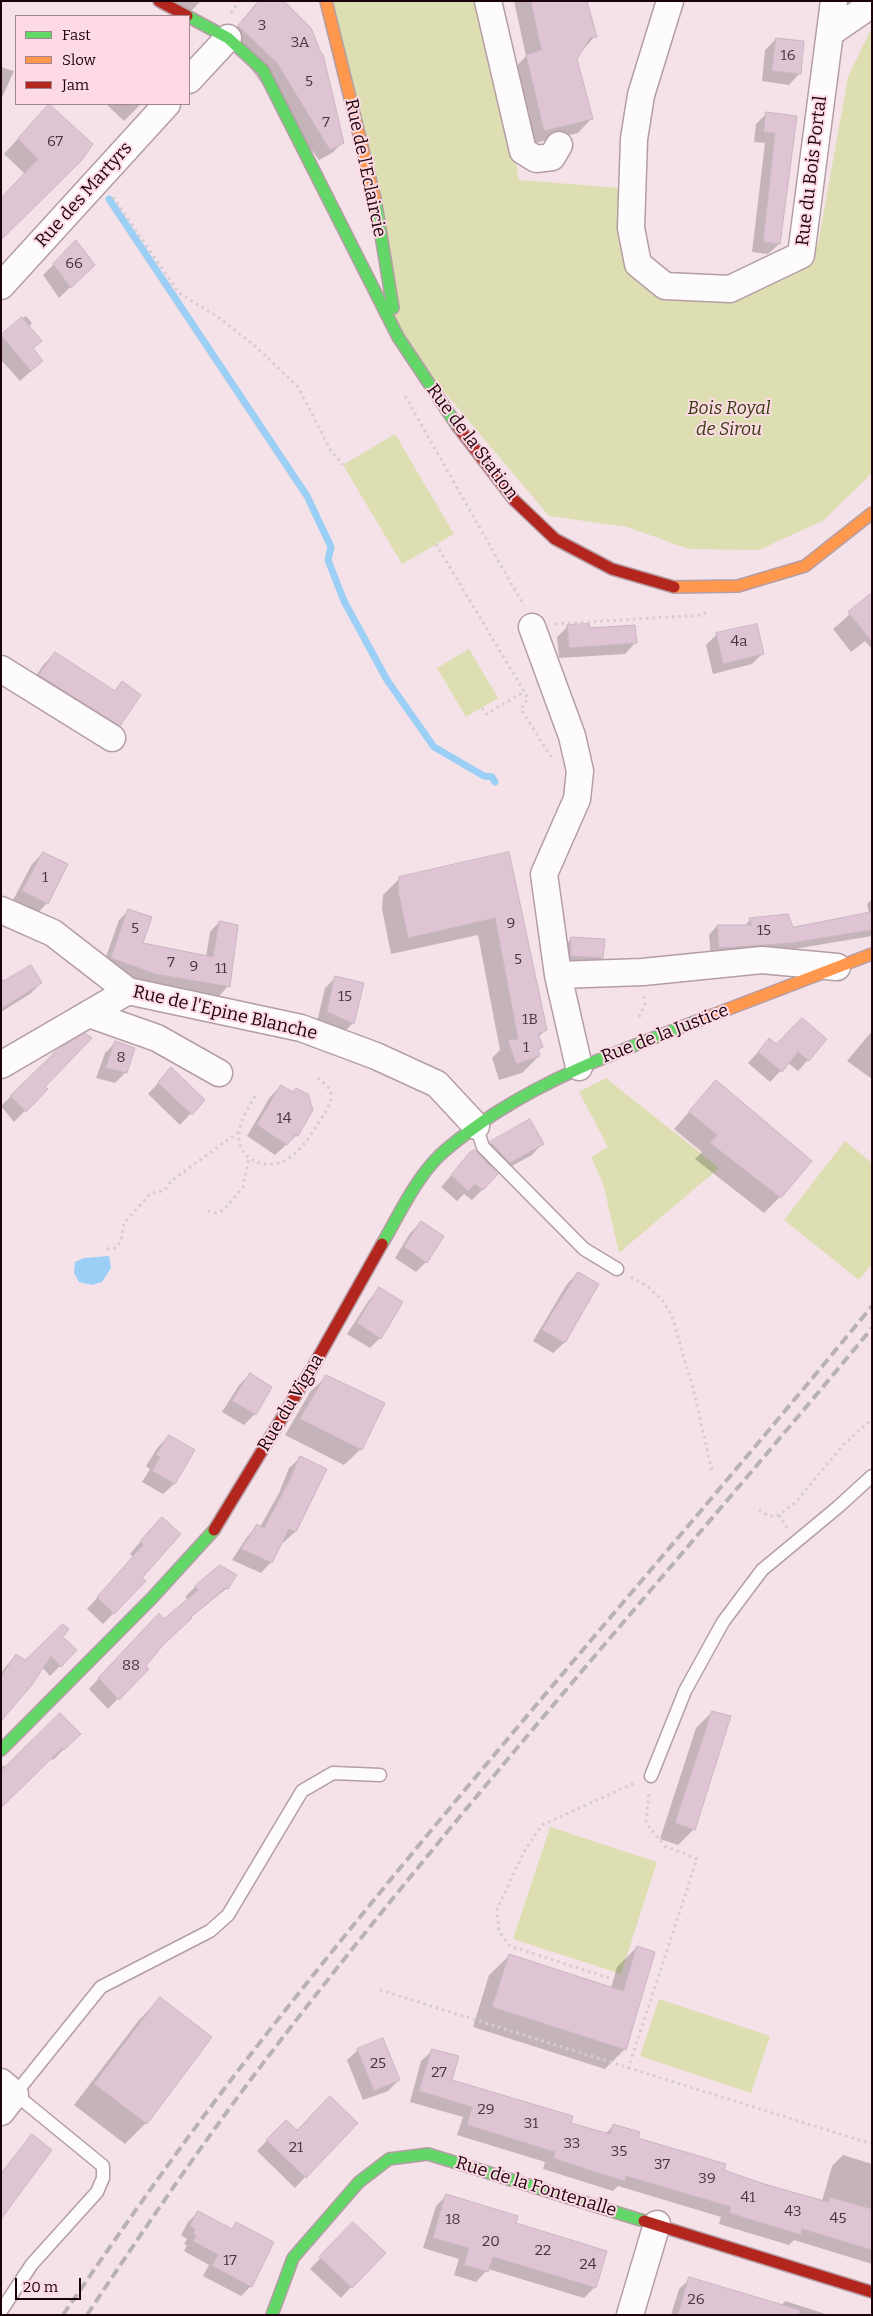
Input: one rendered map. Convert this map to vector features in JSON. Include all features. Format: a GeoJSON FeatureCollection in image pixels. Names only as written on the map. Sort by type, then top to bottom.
{"type":"FeatureCollection","features":[{"type":"Feature","properties":{"kind":"street","name":"Rue de la Station"},"geometry":{"type":"LineString","coordinates":[[159,1],[184,15]]}},
{"type":"Feature","properties":{"kind":"street","name":"Rue de l'Eclaircie"},"geometry":{"type":"LineString","coordinates":[[326,1],[372,182],[398,337]]}},
{"type":"Feature","properties":{"kind":"street"},"geometry":{"type":"LineString","coordinates":[[488,1],[524,151],[536,160],[552,157],[559,145]]}},
{"type":"Feature","properties":{"kind":"street","name":"Rue du Bois Portal"},"geometry":{"type":"LineString","coordinates":[[670,1],[641,95],[634,139],[632,218],[638,264],[665,286],[730,289],[801,255],[834,1]]}},
{"type":"Feature","properties":{"kind":"street"},"geometry":{"type":"LineString","coordinates":[[830,33],[862,11],[867,1]]}},
{"type":"Feature","properties":{"kind":"street","name":"Rue de la Station"},"geometry":{"type":"LineString","coordinates":[[190,18],[228,38],[263,70],[398,337],[448,414],[482,461],[514,500],[554,539],[612,570],[676,587],[738,586],[805,566],[872,513]]}},
{"type":"Feature","properties":{"kind":"street"},"geometry":{"type":"LineString","coordinates":[[190,79],[228,38]]}},
{"type":"Feature","properties":{"kind":"street","name":"Rue des Martyrs"},"geometry":{"type":"LineString","coordinates":[[1,286],[166,105]]}},
{"type":"Feature","properties":{"kind":"street","name":"Rue de la Justice"},"geometry":{"type":"LineString","coordinates":[[532,627],[572,736],[580,771],[577,799],[544,874],[558,975],[579,1067],[872,954]]}},
{"type":"Feature","properties":{"kind":"street"},"geometry":{"type":"LineString","coordinates":[[1,669],[112,738]]}},
{"type":"Feature","properties":{"kind":"street","name":"Rue de l'Epine Blanche"},"geometry":{"type":"LineString","coordinates":[[1,910],[53,933],[128,991],[301,1028],[376,1056],[436,1084],[476,1126]]}},
{"type":"Feature","properties":{"kind":"street","name":"Rue de la Justice"},"geometry":{"type":"LineString","coordinates":[[558,975],[643,972],[762,960],[837,967]]}},
{"type":"Feature","properties":{"kind":"street"},"geometry":{"type":"LineString","coordinates":[[1,1065],[128,991]]}},
{"type":"Feature","properties":{"kind":"street","name":"Rue de l'Epine Blanche"},"geometry":{"type":"LineString","coordinates":[[89,1014],[157,1038],[219,1073]]}},
{"type":"Feature","properties":{"kind":"street","name":"Rue du Vigna"},"geometry":{"type":"LineString","coordinates":[[1,1750],[152,1598],[216,1528],[314,1365],[411,1194],[437,1158],[476,1126],[530,1091],[579,1067]]}},
{"type":"Feature","properties":{"kind":"street","name":"Rue de la Fontenalle"},"geometry":{"type":"LineString","coordinates":[[272,2315],[293,2258],[359,2182],[389,2158],[428,2154],[872,2292]]}},
{"type":"Feature","properties":{"kind":"street"},"geometry":{"type":"LineString","coordinates":[[630,2315],[657,2224]]}},
{"type":"Feature","properties":{"kind":"lane"},"geometry":{"type":"LineString","coordinates":[[476,1126],[483,1147],[584,1249],[617,1269]]}},
{"type":"Feature","properties":{"kind":"lane"},"geometry":{"type":"LineString","coordinates":[[651,1776],[685,1691],[724,1622],[762,1570],[872,1476]]}},
{"type":"Feature","properties":{"kind":"lane"},"geometry":{"type":"LineString","coordinates":[[1,2311],[32,2264],[96,2192],[104,2178],[103,2166],[6,2096],[101,1986],[210,1931],[228,1914],[302,1791],[333,1773],[380,1775]]}},
{"type":"Feature","properties":{"kind":"path"},"geometry":{"type":"LineString","coordinates":[[99,178],[179,293],[218,317],[254,345],[298,387],[331,452],[343,464]]}},
{"type":"Feature","properties":{"kind":"path"},"geometry":{"type":"LineString","coordinates":[[400,388],[531,618],[532,627],[562,623],[703,615],[710,609]]}},
{"type":"Feature","properties":{"kind":"path"},"geometry":{"type":"LineString","coordinates":[[436,544],[528,698],[521,709],[552,758]]}},
{"type":"Feature","properties":{"kind":"path"},"geometry":{"type":"LineString","coordinates":[[482,708],[486,714],[524,692]]}},
{"type":"Feature","properties":{"kind":"path"},"geometry":{"type":"LineString","coordinates":[[636,1021],[645,1006],[643,972]]}},
{"type":"Feature","properties":{"kind":"path"},"geometry":{"type":"LineString","coordinates":[[255,1096],[242,1121],[239,1138],[242,1152],[255,1162],[270,1166],[285,1160],[304,1146],[331,1104],[332,1095],[326,1084],[314,1076]]}},
{"type":"Feature","properties":{"kind":"path"},"geometry":{"type":"LineString","coordinates":[[107,1249],[116,1248],[121,1241],[124,1223],[150,1194],[166,1190],[171,1181],[240,1131]]}},
{"type":"Feature","properties":{"kind":"path"},"geometry":{"type":"LineString","coordinates":[[208,1211],[216,1213],[224,1210],[243,1187],[249,1157]]}},
{"type":"Feature","properties":{"kind":"path"},"geometry":{"type":"LineString","coordinates":[[617,1269],[647,1286],[664,1301],[672,1316],[694,1392],[712,1471]]}},
{"type":"Feature","properties":{"kind":"path"},"geometry":{"type":"LineString","coordinates":[[759,1510],[769,1516],[779,1515],[796,1502],[843,1445],[872,1419]]}},
{"type":"Feature","properties":{"kind":"path"},"geometry":{"type":"LineString","coordinates":[[609,1978],[510,1946],[498,1931],[497,1909],[525,1850],[542,1825],[651,1776]]}},
{"type":"Feature","properties":{"kind":"path"},"geometry":{"type":"LineString","coordinates":[[628,2069],[697,1859],[665,1846],[646,1823],[651,1776]]}},
{"type":"Feature","properties":{"kind":"path"},"geometry":{"type":"LineString","coordinates":[[380,1990],[872,2144]]}},
{"type":"Feature","properties":{"kind":"green space","name":"Bois Royal de Sirou"},"geometry":{"type":"Polygon","coordinates":[[[326,1],[486,1],[519,180],[632,189],[631,228],[665,286],[730,289],[801,255],[818,244],[848,77],[872,27],[872,473],[824,520],[759,550],[689,549],[627,527],[549,516],[398,337],[326,1]]]}},
{"type":"Feature","properties":{"kind":"green space"},"geometry":{"type":"Polygon","coordinates":[[[395,434],[454,534],[402,564],[343,465],[395,434]]]}},
{"type":"Feature","properties":{"kind":"green space"},"geometry":{"type":"Polygon","coordinates":[[[469,649],[498,698],[466,717],[437,668],[469,649]]]}},
{"type":"Feature","properties":{"kind":"green space"},"geometry":{"type":"Polygon","coordinates":[[[606,1078],[719,1168],[619,1253],[603,1183],[591,1157],[608,1147],[579,1092],[606,1078]]]}},
{"type":"Feature","properties":{"kind":"green space"},"geometry":{"type":"Polygon","coordinates":[[[845,1141],[872,1163],[872,1264],[859,1280],[784,1220],[845,1141]]]}},
{"type":"Feature","properties":{"kind":"green space"},"geometry":{"type":"Polygon","coordinates":[[[550,1827],[657,1862],[621,1974],[513,1939],[550,1827]]]}},
{"type":"Feature","properties":{"kind":"green space"},"geometry":{"type":"Polygon","coordinates":[[[659,1999],[770,2036],[751,2093],[640,2056],[659,1999]]]}},
{"type":"Feature","properties":{"kind":"water"},"geometry":{"type":"Polygon","coordinates":[[[109,1256],[111,1268],[102,1282],[92,1285],[79,1282],[74,1273],[75,1262],[84,1258],[109,1256]]]}},
{"type":"Feature","properties":{"kind":"building"},"geometry":{"type":"Polygon","coordinates":[[[259,1],[284,1],[311,28],[323,54],[344,143],[330,150],[277,63],[238,26],[259,1]]]}},
{"type":"Feature","properties":{"kind":"building"},"geometry":{"type":"Polygon","coordinates":[[[531,1],[587,1],[597,37],[590,38],[577,59],[593,119],[544,131],[526,55],[541,50],[531,1]]]}},
{"type":"Feature","properties":{"kind":"building"},"geometry":{"type":"Polygon","coordinates":[[[776,38],[804,41],[801,74],[772,71],[776,38]]]}},
{"type":"Feature","properties":{"kind":"building"},"geometry":{"type":"Polygon","coordinates":[[[50,105],[93,144],[82,160],[1,240],[1,198],[38,159],[18,139],[50,105]]]}},
{"type":"Feature","properties":{"kind":"building"},"geometry":{"type":"Polygon","coordinates":[[[766,112],[797,116],[780,244],[763,242],[775,133],[764,132],[766,112]]]}},
{"type":"Feature","properties":{"kind":"building"},"geometry":{"type":"Polygon","coordinates":[[[76,240],[95,265],[71,288],[53,264],[76,240]]]}},
{"type":"Feature","properties":{"kind":"building"},"geometry":{"type":"Polygon","coordinates":[[[22,317],[42,341],[33,348],[43,361],[31,371],[1,335],[22,317]]]}},
{"type":"Feature","properties":{"kind":"building"},"geometry":{"type":"Polygon","coordinates":[[[872,593],[872,642],[848,612],[872,593]]]}},
{"type":"Feature","properties":{"kind":"building"},"geometry":{"type":"Polygon","coordinates":[[[589,624],[590,628],[635,625],[637,643],[569,648],[567,625],[589,624]]]}},
{"type":"Feature","properties":{"kind":"building"},"geometry":{"type":"Polygon","coordinates":[[[757,624],[764,654],[723,664],[716,633],[757,624]]]}},
{"type":"Feature","properties":{"kind":"building"},"geometry":{"type":"Polygon","coordinates":[[[55,652],[115,691],[122,681],[141,695],[120,726],[39,675],[55,652]]]}},
{"type":"Feature","properties":{"kind":"building"},"geometry":{"type":"Polygon","coordinates":[[[43,852],[68,864],[48,904],[22,891],[43,852]]]}},
{"type":"Feature","properties":{"kind":"building"},"geometry":{"type":"Polygon","coordinates":[[[509,852],[547,1030],[538,1034],[543,1047],[538,1049],[540,1056],[516,1064],[508,1040],[518,1039],[495,918],[408,938],[398,891],[399,877],[509,852]]]}},
{"type":"Feature","properties":{"kind":"building"},"geometry":{"type":"Polygon","coordinates":[[[128,909],[152,917],[143,943],[213,957],[219,921],[238,925],[230,987],[155,974],[111,958],[128,909]]]}},
{"type":"Feature","properties":{"kind":"building"},"geometry":{"type":"Polygon","coordinates":[[[872,912],[872,930],[791,943],[719,948],[717,925],[752,925],[749,918],[788,914],[793,927],[872,912]]]}},
{"type":"Feature","properties":{"kind":"building"},"geometry":{"type":"Polygon","coordinates":[[[571,937],[605,939],[603,958],[571,956],[571,937]]]}},
{"type":"Feature","properties":{"kind":"building"},"geometry":{"type":"Polygon","coordinates":[[[31,965],[42,983],[1,1009],[1,983],[31,965]]]}},
{"type":"Feature","properties":{"kind":"building"},"geometry":{"type":"Polygon","coordinates":[[[335,976],[364,983],[354,1024],[327,1012],[335,976]]]}},
{"type":"Feature","properties":{"kind":"building"},"geometry":{"type":"Polygon","coordinates":[[[802,1018],[827,1039],[809,1061],[798,1052],[782,1072],[758,1052],[769,1038],[776,1044],[802,1018]]]}},
{"type":"Feature","properties":{"kind":"building"},"geometry":{"type":"Polygon","coordinates":[[[85,1033],[92,1038],[45,1087],[48,1089],[26,1112],[10,1096],[56,1051],[85,1033]]]}},
{"type":"Feature","properties":{"kind":"building"},"geometry":{"type":"Polygon","coordinates":[[[115,1041],[135,1048],[127,1073],[106,1068],[115,1041]]]}},
{"type":"Feature","properties":{"kind":"building"},"geometry":{"type":"Polygon","coordinates":[[[171,1067],[205,1100],[192,1115],[158,1083],[171,1067]]]}},
{"type":"Feature","properties":{"kind":"building"},"geometry":{"type":"Polygon","coordinates":[[[716,1080],[812,1161],[781,1198],[710,1143],[717,1135],[689,1112],[716,1080]]]}},
{"type":"Feature","properties":{"kind":"building"},"geometry":{"type":"Polygon","coordinates":[[[281,1085],[293,1092],[296,1088],[308,1094],[313,1110],[298,1136],[295,1135],[287,1145],[257,1125],[281,1085]]]}},
{"type":"Feature","properties":{"kind":"building"},"geometry":{"type":"Polygon","coordinates":[[[530,1119],[544,1144],[510,1163],[490,1142],[530,1119]]]}},
{"type":"Feature","properties":{"kind":"building"},"geometry":{"type":"Polygon","coordinates":[[[475,1150],[498,1174],[483,1190],[475,1184],[468,1191],[451,1175],[470,1152],[475,1150]]]}},
{"type":"Feature","properties":{"kind":"building"},"geometry":{"type":"Polygon","coordinates":[[[421,1221],[444,1236],[427,1263],[404,1247],[421,1221]]]}},
{"type":"Feature","properties":{"kind":"building"},"geometry":{"type":"Polygon","coordinates":[[[578,1272],[599,1284],[565,1343],[542,1330],[578,1272]]]}},
{"type":"Feature","properties":{"kind":"building"},"geometry":{"type":"Polygon","coordinates":[[[379,1287],[403,1302],[381,1339],[357,1323],[379,1287]]]}},
{"type":"Feature","properties":{"kind":"building"},"geometry":{"type":"Polygon","coordinates":[[[250,1373],[272,1387],[256,1415],[232,1401],[250,1373]]]}},
{"type":"Feature","properties":{"kind":"building"},"geometry":{"type":"Polygon","coordinates":[[[326,1375],[385,1403],[362,1450],[300,1419],[326,1375]]]}},
{"type":"Feature","properties":{"kind":"building"},"geometry":{"type":"Polygon","coordinates":[[[169,1435],[195,1450],[175,1484],[152,1471],[160,1457],[156,1455],[169,1435]]]}},
{"type":"Feature","properties":{"kind":"building"},"geometry":{"type":"Polygon","coordinates":[[[300,1456],[327,1469],[296,1532],[289,1529],[272,1563],[241,1549],[257,1524],[264,1528],[300,1456]]]}},
{"type":"Feature","properties":{"kind":"building"},"geometry":{"type":"Polygon","coordinates":[[[162,1517],[181,1534],[142,1578],[146,1581],[114,1614],[97,1597],[143,1545],[140,1542],[162,1517]]]}},
{"type":"Feature","properties":{"kind":"building"},"geometry":{"type":"Polygon","coordinates":[[[220,1565],[237,1575],[228,1589],[225,1588],[191,1617],[163,1645],[146,1666],[149,1669],[119,1700],[98,1678],[159,1613],[164,1619],[198,1590],[195,1586],[220,1565]]]}},
{"type":"Feature","properties":{"kind":"building"},"geometry":{"type":"Polygon","coordinates":[[[63,1624],[69,1629],[63,1637],[77,1650],[61,1667],[51,1656],[32,1685],[1,1721],[1,1676],[16,1654],[25,1660],[63,1624]]]}},
{"type":"Feature","properties":{"kind":"building"},"geometry":{"type":"Polygon","coordinates":[[[712,1711],[731,1716],[695,1830],[675,1823],[712,1711]]]}},
{"type":"Feature","properties":{"kind":"building"},"geometry":{"type":"Polygon","coordinates":[[[60,1713],[81,1734],[64,1750],[62,1748],[1,1808],[1,1771],[60,1713]]]}},
{"type":"Feature","properties":{"kind":"building"},"geometry":{"type":"Polygon","coordinates":[[[637,1946],[655,1952],[626,2050],[492,2007],[509,1954],[623,1991],[637,1946]]]}},
{"type":"Feature","properties":{"kind":"building"},"geometry":{"type":"Polygon","coordinates":[[[160,1997],[212,2037],[147,2124],[94,2084],[160,1997]]]}},
{"type":"Feature","properties":{"kind":"building"},"geometry":{"type":"Polygon","coordinates":[[[383,2038],[400,2080],[374,2091],[357,2049],[383,2038]]]}},
{"type":"Feature","properties":{"kind":"building"},"geometry":{"type":"Polygon","coordinates":[[[432,2049],[459,2056],[452,2080],[573,2116],[571,2123],[610,2134],[613,2124],[640,2132],[638,2138],[726,2164],[724,2170],[767,2185],[828,2202],[830,2197],[872,2209],[872,2250],[802,2229],[801,2235],[729,2213],[731,2207],[626,2176],[625,2181],[598,2173],[553,2158],[555,2152],[467,2125],[472,2107],[419,2091],[432,2049]]]}},
{"type":"Feature","properties":{"kind":"building"},"geometry":{"type":"Polygon","coordinates":[[[330,2096],[358,2123],[306,2178],[266,2140],[286,2120],[297,2130],[330,2096]]]}},
{"type":"Feature","properties":{"kind":"building"},"geometry":{"type":"Polygon","coordinates":[[[32,2134],[52,2150],[1,2219],[1,2174],[32,2134]]]}},
{"type":"Feature","properties":{"kind":"building"},"geometry":{"type":"Polygon","coordinates":[[[446,2194],[518,2216],[516,2223],[607,2251],[596,2288],[493,2257],[488,2272],[464,2265],[469,2248],[433,2238],[446,2194]]]}},
{"type":"Feature","properties":{"kind":"building"},"geometry":{"type":"Polygon","coordinates":[[[198,2211],[232,2229],[236,2222],[274,2242],[252,2287],[212,2266],[218,2255],[193,2241],[196,2236],[193,2234],[195,2229],[190,2226],[198,2211]]]}},
{"type":"Feature","properties":{"kind":"building"},"geometry":{"type":"Polygon","coordinates":[[[353,2222],[386,2253],[352,2288],[319,2257],[353,2222]]]}},
{"type":"Feature","properties":{"kind":"building"},"geometry":{"type":"Polygon","coordinates":[[[689,2277],[800,2310],[799,2315],[678,2315],[689,2277]]]}},
{"type":"Feature","properties":{"kind":"waterway"},"geometry":{"type":"LineString","coordinates":[[109,199],[307,496],[331,547],[328,560],[344,601],[387,680],[434,747],[484,776],[492,777],[495,782]]}},
{"type":"Feature","properties":{"kind":"railway"},"geometry":{"type":"LineString","coordinates":[[63,2315],[187,2139],[339,1943],[490,1760],[872,1306]]}},
{"type":"Feature","properties":{"kind":"railway"},"geometry":{"type":"LineString","coordinates":[[87,2315],[204,2144],[277,2045],[349,1953],[496,1773],[872,1328]]}},
{"type":"Feature","properties":{"kind":"traffic: fast"},"geometry":{"type":"LineString","coordinates":[[190,18],[228,38],[263,70],[398,337],[458,427]]}},
{"type":"Feature","properties":{"kind":"traffic: fast"},"geometry":{"type":"LineString","coordinates":[[375,199],[393,308]]}},
{"type":"Feature","properties":{"kind":"traffic: fast"},"geometry":{"type":"LineString","coordinates":[[382,1244],[421,1177],[437,1158],[472,1129],[518,1099],[543,1086],[619,1052],[697,1021]]}},
{"type":"Feature","properties":{"kind":"traffic: fast"},"geometry":{"type":"LineString","coordinates":[[1,1750],[152,1598],[214,1530]]}},
{"type":"Feature","properties":{"kind":"traffic: fast"},"geometry":{"type":"LineString","coordinates":[[272,2315],[293,2258],[359,2182],[389,2159],[428,2154],[644,2221]]}},
{"type":"Feature","properties":{"kind":"traffic: slow"},"geometry":{"type":"LineString","coordinates":[[326,1],[375,199]]}},
{"type":"Feature","properties":{"kind":"traffic: slow"},"geometry":{"type":"LineString","coordinates":[[674,587],[738,586],[805,566],[872,513]]}},
{"type":"Feature","properties":{"kind":"traffic: slow"},"geometry":{"type":"LineString","coordinates":[[697,1021],[872,954]]}},
{"type":"Feature","properties":{"kind":"traffic: jam"},"geometry":{"type":"LineString","coordinates":[[159,1],[185,15]]}},
{"type":"Feature","properties":{"kind":"traffic: jam"},"geometry":{"type":"LineString","coordinates":[[458,427],[514,500],[555,539],[612,569],[674,587]]}},
{"type":"Feature","properties":{"kind":"traffic: jam"},"geometry":{"type":"LineString","coordinates":[[214,1530],[314,1365],[382,1244]]}},
{"type":"Feature","properties":{"kind":"traffic: jam"},"geometry":{"type":"LineString","coordinates":[[644,2221],[872,2292]]}}]}
